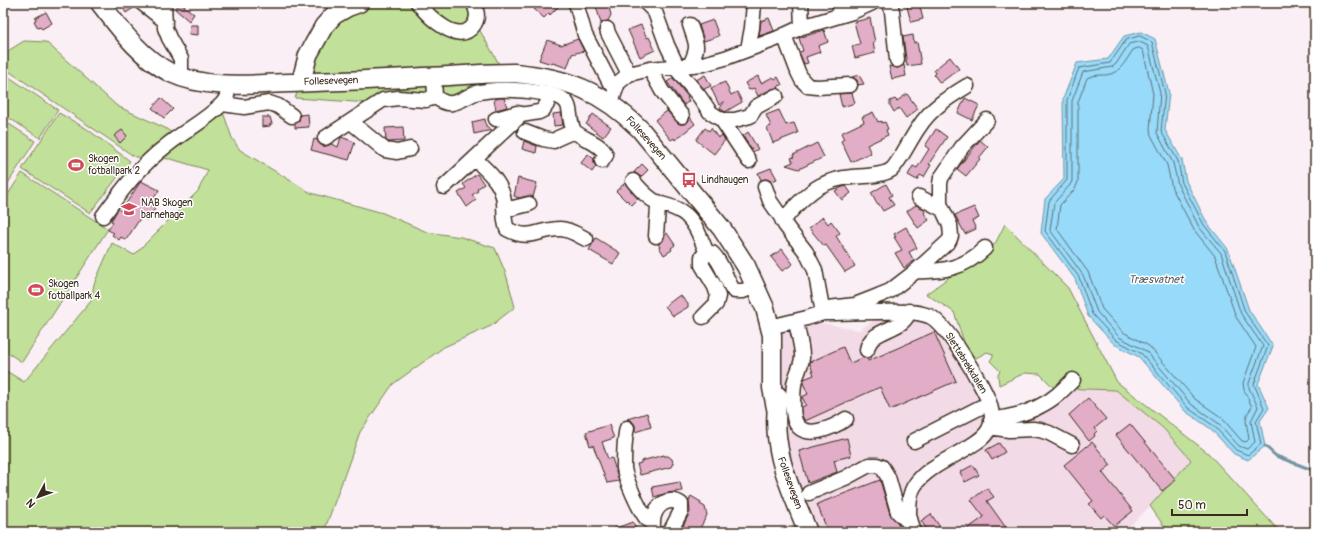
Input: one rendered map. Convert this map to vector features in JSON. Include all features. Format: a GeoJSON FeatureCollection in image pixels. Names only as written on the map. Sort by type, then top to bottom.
{"type":"FeatureCollection","features":[{"type":"Feature","properties":{"kind":"main road","name":"Follesevegen"},"geometry":{"type":"LineString","coordinates":[[100,3],[135,46],[146,56],[158,65],[181,76],[200,82],[228,84],[319,82],[501,73],[536,75],[560,80],[594,93],[613,96],[625,114],[640,129],[722,229],[746,266],[765,308],[781,328],[771,361],[772,388],[776,408],[777,442],[780,460],[786,478],[808,532]]}},
{"type":"Feature","properties":{"kind":"main road"},"geometry":{"type":"LineString","coordinates":[[301,82],[306,60],[319,33],[334,15],[359,3]]}},
{"type":"Feature","properties":{"kind":"main road"},"geometry":{"type":"LineString","coordinates":[[313,47],[316,55],[319,82]]}},
{"type":"Feature","properties":{"kind":"street"},"geometry":{"type":"LineString","coordinates":[[142,3],[165,21]]}},
{"type":"Feature","properties":{"kind":"street"},"geometry":{"type":"LineString","coordinates":[[164,3],[165,28],[168,38],[181,59],[181,76]]}},
{"type":"Feature","properties":{"kind":"street"},"geometry":{"type":"LineString","coordinates":[[418,3],[432,19],[452,32],[459,33],[465,33],[475,23],[478,16],[474,3]]}},
{"type":"Feature","properties":{"kind":"street"},"geometry":{"type":"LineString","coordinates":[[576,3],[585,35],[609,80],[613,96]]}},
{"type":"Feature","properties":{"kind":"street"},"geometry":{"type":"LineString","coordinates":[[646,3],[655,12],[667,45],[699,96],[710,112],[722,120],[749,161]]}},
{"type":"Feature","properties":{"kind":"street"},"geometry":{"type":"LineString","coordinates":[[748,48],[752,28],[754,3]]}},
{"type":"Feature","properties":{"kind":"street"},"geometry":{"type":"LineString","coordinates":[[801,3],[802,28]]}},
{"type":"Feature","properties":{"kind":"street"},"geometry":{"type":"LineString","coordinates":[[613,96],[618,83],[629,74],[650,69],[703,64],[725,58],[802,28],[840,9],[872,3]]}},
{"type":"Feature","properties":{"kind":"street"},"geometry":{"type":"LineString","coordinates":[[895,6],[892,12],[897,60]]}},
{"type":"Feature","properties":{"kind":"street"},"geometry":{"type":"LineString","coordinates":[[681,66],[696,54],[697,46],[690,25]]}},
{"type":"Feature","properties":{"kind":"street"},"geometry":{"type":"LineString","coordinates":[[607,29],[629,74]]}},
{"type":"Feature","properties":{"kind":"street"},"geometry":{"type":"LineString","coordinates":[[784,35],[798,72],[802,80],[808,86],[817,87],[850,85]]}},
{"type":"Feature","properties":{"kind":"street"},"geometry":{"type":"LineString","coordinates":[[650,69],[662,91],[682,116]]}},
{"type":"Feature","properties":{"kind":"street"},"geometry":{"type":"LineString","coordinates":[[434,77],[435,97]]}},
{"type":"Feature","properties":{"kind":"street"},"geometry":{"type":"LineString","coordinates":[[103,216],[143,166],[166,145],[200,123],[223,104],[228,97],[228,84]]}},
{"type":"Feature","properties":{"kind":"street"},"geometry":{"type":"LineString","coordinates":[[783,222],[790,212],[819,186],[842,178],[873,175],[891,170],[920,125],[934,109],[940,103],[967,86]]}},
{"type":"Feature","properties":{"kind":"street"},"geometry":{"type":"LineString","coordinates":[[435,97],[443,102],[453,103],[475,93],[492,91],[531,91],[556,96],[565,100],[569,105],[571,125],[574,131],[604,151],[606,155],[602,161]]}},
{"type":"Feature","properties":{"kind":"street"},"geometry":{"type":"LineString","coordinates":[[496,119],[517,113],[523,114],[539,112],[547,104],[549,94]]}},
{"type":"Feature","properties":{"kind":"street"},"geometry":{"type":"LineString","coordinates":[[722,120],[735,120],[750,116],[756,107],[776,96]]}},
{"type":"Feature","properties":{"kind":"street"},"geometry":{"type":"LineString","coordinates":[[325,138],[383,100],[398,98],[426,100],[435,97]]}},
{"type":"Feature","properties":{"kind":"street"},"geometry":{"type":"LineString","coordinates":[[223,104],[244,107],[269,102],[278,106],[292,116]]}},
{"type":"Feature","properties":{"kind":"street"},"geometry":{"type":"LineString","coordinates":[[444,187],[523,114]]}},
{"type":"Feature","properties":{"kind":"street"},"geometry":{"type":"LineString","coordinates":[[846,419],[827,429],[810,432],[803,430],[795,422],[793,407],[794,384],[802,357],[781,328],[823,313],[828,308],[855,305],[890,291],[916,271],[949,241],[951,236],[950,225],[942,209],[940,192],[941,178],[962,147],[987,120]]}},
{"type":"Feature","properties":{"kind":"street"},"geometry":{"type":"LineString","coordinates":[[351,122],[385,150],[397,152],[410,149]]}},
{"type":"Feature","properties":{"kind":"street"},"geometry":{"type":"LineString","coordinates":[[525,132],[554,141],[574,131]]}},
{"type":"Feature","properties":{"kind":"street"},"geometry":{"type":"LineString","coordinates":[[475,159],[495,179],[502,190],[504,220],[507,229],[514,233],[530,236],[541,232],[560,229],[571,231],[586,239]]}},
{"type":"Feature","properties":{"kind":"street"},"geometry":{"type":"LineString","coordinates":[[633,181],[646,195],[658,202],[677,209],[687,216],[694,225],[707,253]]}},
{"type":"Feature","properties":{"kind":"street"},"geometry":{"type":"LineString","coordinates":[[765,187],[770,201],[791,235],[806,252],[815,270],[823,313]]}},
{"type":"Feature","properties":{"kind":"street"},"geometry":{"type":"LineString","coordinates":[[919,197],[942,209]]}},
{"type":"Feature","properties":{"kind":"street"},"geometry":{"type":"LineString","coordinates":[[656,236],[658,202]]}},
{"type":"Feature","properties":{"kind":"street"},"geometry":{"type":"LineString","coordinates":[[504,208],[513,208],[529,204]]}},
{"type":"Feature","properties":{"kind":"street"},"geometry":{"type":"LineString","coordinates":[[916,271],[934,272],[965,263],[985,248]]}},
{"type":"Feature","properties":{"kind":"street"},"geometry":{"type":"LineString","coordinates":[[703,317],[716,304],[718,296],[715,287],[702,264],[702,257],[707,253],[712,253],[718,258],[729,284],[734,291],[743,291],[756,286]]}},
{"type":"Feature","properties":{"kind":"street"},"geometry":{"type":"LineString","coordinates":[[867,350],[867,346],[877,335],[902,322],[908,315],[909,311]]}},
{"type":"Feature","properties":{"kind":"street","name":"Slettebrekkdalen"},"geometry":{"type":"LineString","coordinates":[[823,313],[909,311],[931,316],[944,328],[979,381],[990,404],[992,416],[991,423]]}},
{"type":"Feature","properties":{"kind":"street"},"geometry":{"type":"LineString","coordinates":[[991,423],[1040,407],[1073,380]]}},
{"type":"Feature","properties":{"kind":"street"},"geometry":{"type":"LineString","coordinates":[[914,441],[981,407],[990,404]]}},
{"type":"Feature","properties":{"kind":"street"},"geometry":{"type":"LineString","coordinates":[[991,423],[1009,430],[1040,430],[1056,436],[1072,445]]}},
{"type":"Feature","properties":{"kind":"street"},"geometry":{"type":"LineString","coordinates":[[913,528],[909,507],[911,493],[915,484],[934,468],[987,434],[991,423]]}},
{"type":"Feature","properties":{"kind":"street"},"geometry":{"type":"LineString","coordinates":[[628,428],[626,435],[624,469],[641,510],[653,527]]}},
{"type":"Feature","properties":{"kind":"street"},"geometry":{"type":"LineString","coordinates":[[809,493],[844,478],[869,465],[877,465],[882,467],[888,477],[898,512],[913,528]]}},
{"type":"Feature","properties":{"kind":"street"},"geometry":{"type":"LineString","coordinates":[[653,527],[655,513],[662,504],[675,501],[679,503],[681,511],[670,532]]}},
{"type":"Feature","properties":{"kind":"shaded area"},"geometry":{"type":"Polygon","coordinates":[[[903,302],[923,307],[936,313],[989,380],[1003,413],[1045,399],[1054,388],[1116,390],[1163,428],[1191,460],[1150,506],[1124,532],[800,532],[778,416],[784,316],[859,330],[903,302]]]}},
{"type":"Feature","properties":{"kind":"green space"},"geometry":{"type":"Polygon","coordinates":[[[358,3],[464,3],[513,88],[415,106],[295,98],[327,18],[358,3]]]}},
{"type":"Feature","properties":{"kind":"green space"},"geometry":{"type":"Polygon","coordinates":[[[24,41],[46,42],[117,106],[165,128],[179,138],[223,112],[232,138],[240,150],[311,193],[383,213],[427,232],[461,237],[495,248],[506,274],[515,307],[491,326],[444,347],[393,384],[360,432],[325,532],[3,532],[3,369],[24,382],[91,301],[94,284],[112,243],[134,255],[198,191],[208,170],[171,159],[135,157],[10,72],[3,75],[3,54],[24,41]]]}},
{"type":"Feature","properties":{"kind":"green space"},"geometry":{"type":"Polygon","coordinates":[[[6,75],[58,110],[40,138],[3,114],[3,78],[6,75]]]}},
{"type":"Feature","properties":{"kind":"green space","name":"Skogen fotballpark 2"},"geometry":{"type":"Polygon","coordinates":[[[59,113],[87,129],[130,161],[90,213],[22,169],[59,113]]]}},
{"type":"Feature","properties":{"kind":"green space"},"geometry":{"type":"Polygon","coordinates":[[[3,120],[35,141],[3,191],[3,120]]]}},
{"type":"Feature","properties":{"kind":"green space","name":"Skogen fotballpark 4"},"geometry":{"type":"Polygon","coordinates":[[[22,173],[108,229],[22,362],[3,350],[3,202],[22,173]]]}},
{"type":"Feature","properties":{"kind":"green space"},"geometry":{"type":"Polygon","coordinates":[[[1005,224],[1068,288],[1117,382],[1208,453],[1280,532],[1168,532],[1150,506],[1191,460],[1163,428],[1116,390],[1054,388],[1040,374],[1025,373],[999,385],[998,375],[1000,371],[990,361],[993,354],[987,352],[974,359],[966,348],[954,312],[926,294],[995,244],[1005,224]]]}},
{"type":"Feature","properties":{"kind":"water","name":"Træsvatnet"},"geometry":{"type":"Polygon","coordinates":[[[1141,32],[1155,39],[1169,93],[1165,130],[1182,160],[1186,181],[1207,223],[1228,249],[1249,310],[1273,346],[1258,384],[1269,408],[1260,421],[1265,446],[1248,460],[1234,454],[1211,429],[1185,411],[1139,357],[1114,344],[1088,316],[1075,279],[1041,233],[1045,199],[1064,179],[1063,99],[1077,63],[1108,59],[1124,36],[1141,32]]]}},
{"type":"Feature","properties":{"kind":"building"},"geometry":{"type":"Polygon","coordinates":[[[120,3],[134,3],[135,7],[126,13],[120,3]]]}},
{"type":"Feature","properties":{"kind":"building"},"geometry":{"type":"Polygon","coordinates":[[[180,3],[194,14],[189,21],[175,9],[180,3]]]}},
{"type":"Feature","properties":{"kind":"building"},"geometry":{"type":"Polygon","coordinates":[[[540,3],[553,3],[558,7],[550,15],[549,13],[544,18],[534,9],[540,3]]]}},
{"type":"Feature","properties":{"kind":"building"},"geometry":{"type":"Polygon","coordinates":[[[595,3],[608,3],[611,15],[608,21],[601,23],[595,3]]]}},
{"type":"Feature","properties":{"kind":"building"},"geometry":{"type":"Polygon","coordinates":[[[906,3],[919,3],[923,19],[911,22],[906,3]]]}},
{"type":"Feature","properties":{"kind":"building"},"geometry":{"type":"Polygon","coordinates":[[[46,12],[52,23],[42,29],[40,27],[38,28],[34,21],[36,20],[35,18],[46,12]]]}},
{"type":"Feature","properties":{"kind":"building"},"geometry":{"type":"Polygon","coordinates":[[[769,18],[774,31],[759,36],[761,21],[769,18]]]}},
{"type":"Feature","properties":{"kind":"building"},"geometry":{"type":"Polygon","coordinates":[[[870,18],[875,42],[873,42],[875,53],[855,58],[852,46],[860,44],[854,22],[870,18]]]}},
{"type":"Feature","properties":{"kind":"building"},"geometry":{"type":"Polygon","coordinates":[[[713,20],[719,36],[704,41],[699,25],[713,20]]]}},
{"type":"Feature","properties":{"kind":"building"},"geometry":{"type":"Polygon","coordinates":[[[190,25],[198,25],[198,35],[189,34],[190,25]]]}},
{"type":"Feature","properties":{"kind":"building"},"geometry":{"type":"Polygon","coordinates":[[[641,25],[655,50],[640,57],[628,30],[641,25]]]}},
{"type":"Feature","properties":{"kind":"building"},"geometry":{"type":"Polygon","coordinates":[[[824,30],[828,42],[818,46],[820,52],[806,57],[808,63],[804,64],[799,52],[803,51],[799,38],[824,30]]]}},
{"type":"Feature","properties":{"kind":"building"},"geometry":{"type":"Polygon","coordinates":[[[913,35],[914,43],[917,42],[921,64],[907,66],[903,37],[913,35]]]}},
{"type":"Feature","properties":{"kind":"building"},"geometry":{"type":"Polygon","coordinates":[[[578,39],[584,51],[572,54],[567,68],[539,60],[547,40],[561,45],[578,39]]]}},
{"type":"Feature","properties":{"kind":"building"},"geometry":{"type":"Polygon","coordinates":[[[950,57],[959,69],[940,83],[934,75],[936,73],[934,70],[950,57]]]}},
{"type":"Feature","properties":{"kind":"building"},"geometry":{"type":"Polygon","coordinates":[[[904,65],[906,76],[892,79],[889,66],[898,68],[904,65]]]}},
{"type":"Feature","properties":{"kind":"building"},"geometry":{"type":"Polygon","coordinates":[[[705,75],[711,86],[704,89],[696,80],[705,75]]]}},
{"type":"Feature","properties":{"kind":"building"},"geometry":{"type":"Polygon","coordinates":[[[859,75],[864,84],[858,85],[857,80],[852,77],[859,75]]]}},
{"type":"Feature","properties":{"kind":"building"},"geometry":{"type":"Polygon","coordinates":[[[758,76],[761,83],[773,77],[775,79],[778,77],[782,85],[778,86],[779,88],[772,89],[758,96],[754,88],[749,90],[745,83],[758,76]]]}},
{"type":"Feature","properties":{"kind":"building"},"geometry":{"type":"Polygon","coordinates":[[[673,78],[688,97],[689,101],[684,105],[667,82],[673,78]]]}},
{"type":"Feature","properties":{"kind":"building"},"geometry":{"type":"Polygon","coordinates":[[[725,82],[731,95],[737,92],[742,102],[725,112],[720,108],[724,102],[719,105],[711,88],[725,82]]]}},
{"type":"Feature","properties":{"kind":"building"},"geometry":{"type":"Polygon","coordinates":[[[852,93],[855,103],[842,107],[839,94],[852,93]]]}},
{"type":"Feature","properties":{"kind":"building"},"geometry":{"type":"Polygon","coordinates":[[[907,94],[918,109],[906,118],[899,108],[894,112],[890,105],[890,101],[895,99],[897,101],[907,94]]]}},
{"type":"Feature","properties":{"kind":"building"},"geometry":{"type":"Polygon","coordinates":[[[161,98],[173,109],[164,118],[152,108],[161,98]]]}},
{"type":"Feature","properties":{"kind":"building"},"geometry":{"type":"Polygon","coordinates":[[[504,98],[507,107],[496,110],[494,100],[504,98]]]}},
{"type":"Feature","properties":{"kind":"building"},"geometry":{"type":"Polygon","coordinates":[[[965,98],[979,105],[972,120],[958,113],[965,98]]]}},
{"type":"Feature","properties":{"kind":"building"},"geometry":{"type":"Polygon","coordinates":[[[779,110],[786,125],[794,123],[798,133],[773,143],[767,128],[771,126],[766,115],[779,110]]]}},
{"type":"Feature","properties":{"kind":"building"},"geometry":{"type":"Polygon","coordinates":[[[667,111],[679,124],[687,123],[690,117],[695,124],[675,140],[674,138],[671,140],[655,120],[667,111]]]}},
{"type":"Feature","properties":{"kind":"building"},"geometry":{"type":"Polygon","coordinates":[[[873,112],[878,122],[885,122],[888,129],[886,130],[888,135],[867,145],[871,153],[851,162],[841,141],[844,139],[841,133],[864,122],[862,117],[873,112]]]}},
{"type":"Feature","properties":{"kind":"building"},"geometry":{"type":"Polygon","coordinates":[[[561,113],[563,125],[554,126],[553,114],[561,113]]]}},
{"type":"Feature","properties":{"kind":"building"},"geometry":{"type":"Polygon","coordinates":[[[308,114],[309,127],[295,128],[295,124],[299,121],[300,115],[308,114]]]}},
{"type":"Feature","properties":{"kind":"building"},"geometry":{"type":"Polygon","coordinates":[[[593,114],[611,127],[603,137],[586,124],[593,114]]]}},
{"type":"Feature","properties":{"kind":"building"},"geometry":{"type":"Polygon","coordinates":[[[262,117],[270,117],[272,124],[270,124],[270,126],[262,127],[262,117]]]}},
{"type":"Feature","properties":{"kind":"building"},"geometry":{"type":"Polygon","coordinates":[[[485,119],[486,126],[492,130],[474,134],[472,122],[485,119]]]}},
{"type":"Feature","properties":{"kind":"building"},"geometry":{"type":"Polygon","coordinates":[[[403,127],[404,141],[388,142],[386,140],[385,128],[403,127]]]}},
{"type":"Feature","properties":{"kind":"building"},"geometry":{"type":"Polygon","coordinates":[[[705,128],[709,131],[711,128],[718,138],[722,135],[725,140],[714,154],[696,140],[705,128]]]}},
{"type":"Feature","properties":{"kind":"building"},"geometry":{"type":"Polygon","coordinates":[[[936,129],[947,137],[929,164],[931,165],[924,177],[920,175],[917,180],[908,175],[913,166],[917,168],[929,149],[925,146],[936,129]]]}},
{"type":"Feature","properties":{"kind":"building"},"geometry":{"type":"Polygon","coordinates":[[[122,130],[127,136],[120,143],[114,136],[122,130]]]}},
{"type":"Feature","properties":{"kind":"building"},"geometry":{"type":"Polygon","coordinates":[[[748,132],[758,149],[753,152],[743,136],[748,132]]]}},
{"type":"Feature","properties":{"kind":"building"},"geometry":{"type":"Polygon","coordinates":[[[341,137],[355,142],[349,160],[311,150],[314,139],[317,140],[322,146],[331,144],[338,147],[341,137]]]}},
{"type":"Feature","properties":{"kind":"building"},"geometry":{"type":"Polygon","coordinates":[[[980,140],[988,147],[966,176],[957,169],[980,140]]]}},
{"type":"Feature","properties":{"kind":"building"},"geometry":{"type":"Polygon","coordinates":[[[524,141],[537,146],[536,153],[522,149],[524,141]]]}},
{"type":"Feature","properties":{"kind":"building"},"geometry":{"type":"Polygon","coordinates":[[[817,143],[824,157],[799,169],[786,165],[793,162],[791,158],[794,157],[793,155],[817,143]]]}},
{"type":"Feature","properties":{"kind":"building"},"geometry":{"type":"Polygon","coordinates":[[[588,154],[594,159],[594,164],[596,166],[592,172],[581,163],[588,154]]]}},
{"type":"Feature","properties":{"kind":"building"},"geometry":{"type":"Polygon","coordinates":[[[642,164],[648,170],[641,177],[634,172],[642,164]]]}},
{"type":"Feature","properties":{"kind":"building"},"geometry":{"type":"Polygon","coordinates":[[[771,168],[777,179],[771,181],[766,179],[761,180],[758,173],[771,168]]]}},
{"type":"Feature","properties":{"kind":"building"},"geometry":{"type":"Polygon","coordinates":[[[477,174],[484,184],[472,195],[476,200],[467,207],[458,193],[466,188],[463,184],[477,174]]]}},
{"type":"Feature","properties":{"kind":"building"},"geometry":{"type":"Polygon","coordinates":[[[518,178],[537,183],[533,197],[527,196],[519,198],[514,196],[518,178]]]}},
{"type":"Feature","properties":{"kind":"building"},"geometry":{"type":"Polygon","coordinates":[[[141,181],[159,190],[150,205],[155,209],[147,220],[141,217],[126,240],[121,237],[119,240],[112,235],[114,233],[108,230],[113,222],[111,221],[118,209],[121,211],[141,181]]]}},
{"type":"Feature","properties":{"kind":"building"},"geometry":{"type":"Polygon","coordinates":[[[625,183],[638,199],[632,205],[616,191],[625,183]]]}},
{"type":"Feature","properties":{"kind":"building"},"geometry":{"type":"Polygon","coordinates":[[[886,184],[892,195],[889,197],[894,205],[883,211],[871,193],[886,184]]]}},
{"type":"Feature","properties":{"kind":"building"},"geometry":{"type":"Polygon","coordinates":[[[846,186],[851,193],[842,200],[835,191],[846,186]]]}},
{"type":"Feature","properties":{"kind":"building"},"geometry":{"type":"Polygon","coordinates":[[[916,205],[924,209],[924,213],[929,220],[918,228],[907,211],[916,205]]]}},
{"type":"Feature","properties":{"kind":"building"},"geometry":{"type":"Polygon","coordinates":[[[974,207],[979,218],[972,221],[976,229],[965,234],[955,215],[974,207]]]}},
{"type":"Feature","properties":{"kind":"building"},"geometry":{"type":"Polygon","coordinates":[[[823,217],[828,224],[831,221],[840,233],[836,236],[855,266],[845,272],[826,245],[824,246],[809,228],[823,217]]]}},
{"type":"Feature","properties":{"kind":"building"},"geometry":{"type":"Polygon","coordinates":[[[906,227],[917,248],[909,252],[914,261],[904,268],[895,253],[902,250],[894,237],[896,237],[894,234],[906,227]]]}},
{"type":"Feature","properties":{"kind":"building"},"geometry":{"type":"Polygon","coordinates":[[[667,233],[675,245],[671,248],[672,250],[664,255],[658,244],[663,241],[667,233]]]}},
{"type":"Feature","properties":{"kind":"building"},"geometry":{"type":"Polygon","coordinates":[[[596,238],[620,253],[613,264],[589,250],[596,238]]]}},
{"type":"Feature","properties":{"kind":"building"},"geometry":{"type":"Polygon","coordinates":[[[782,249],[793,264],[782,271],[771,257],[782,249]]]}},
{"type":"Feature","properties":{"kind":"building"},"geometry":{"type":"Polygon","coordinates":[[[680,295],[688,304],[688,307],[673,316],[665,306],[680,295]]]}},
{"type":"Feature","properties":{"kind":"building"},"geometry":{"type":"Polygon","coordinates":[[[934,332],[956,381],[890,410],[880,387],[805,421],[802,416],[802,407],[806,405],[802,397],[808,394],[803,383],[804,379],[814,375],[810,362],[843,347],[850,363],[863,358],[867,358],[868,361],[934,332]]]}},
{"type":"Feature","properties":{"kind":"building"},"geometry":{"type":"Polygon","coordinates":[[[1088,398],[1106,419],[1095,428],[1097,431],[1094,434],[1095,436],[1089,441],[1069,415],[1088,398]]]}},
{"type":"Feature","properties":{"kind":"building"},"geometry":{"type":"Polygon","coordinates":[[[647,413],[651,427],[635,432],[635,425],[632,421],[627,419],[647,413]]]}},
{"type":"Feature","properties":{"kind":"building"},"geometry":{"type":"Polygon","coordinates":[[[1130,424],[1176,480],[1162,491],[1116,435],[1130,424]]]}},
{"type":"Feature","properties":{"kind":"building"},"geometry":{"type":"Polygon","coordinates":[[[609,425],[614,438],[602,442],[608,459],[612,458],[619,481],[607,483],[593,445],[590,446],[586,432],[609,425]]]}},
{"type":"Feature","properties":{"kind":"building"},"geometry":{"type":"Polygon","coordinates":[[[847,438],[851,456],[834,460],[837,472],[808,483],[799,451],[847,438]]]}},
{"type":"Feature","properties":{"kind":"building"},"geometry":{"type":"Polygon","coordinates":[[[1092,442],[1111,465],[1102,472],[1133,511],[1114,526],[1104,515],[1101,518],[1089,504],[1093,501],[1064,465],[1092,442]]]}},
{"type":"Feature","properties":{"kind":"building"},"geometry":{"type":"Polygon","coordinates":[[[999,443],[1005,452],[992,460],[986,450],[999,443]]]}},
{"type":"Feature","properties":{"kind":"building"},"geometry":{"type":"Polygon","coordinates":[[[664,455],[672,459],[673,463],[671,467],[640,475],[637,464],[641,463],[641,461],[664,455]]]}},
{"type":"Feature","properties":{"kind":"building"},"geometry":{"type":"Polygon","coordinates":[[[973,465],[979,475],[965,482],[960,472],[973,465]]]}},
{"type":"Feature","properties":{"kind":"building"},"geometry":{"type":"Polygon","coordinates":[[[880,480],[890,514],[898,523],[901,532],[828,532],[817,504],[880,480]]]}},
{"type":"Feature","properties":{"kind":"building"},"geometry":{"type":"Polygon","coordinates":[[[680,482],[682,491],[654,497],[652,487],[680,482]]]}},
{"type":"Feature","properties":{"kind":"building"},"geometry":{"type":"Polygon","coordinates":[[[987,488],[994,497],[987,501],[1009,532],[963,532],[984,517],[971,500],[987,488]]]}},
{"type":"Feature","properties":{"kind":"building"},"geometry":{"type":"Polygon","coordinates":[[[691,496],[701,502],[700,504],[705,507],[707,515],[698,532],[680,532],[690,512],[689,501],[691,496]]]}},
{"type":"Feature","properties":{"kind":"building"},"geometry":{"type":"Polygon","coordinates":[[[931,514],[940,527],[933,532],[929,532],[921,521],[931,514]]]}},
{"type":"Feature","properties":{"kind":"building"},"geometry":{"type":"Polygon","coordinates":[[[633,522],[637,532],[607,532],[607,531],[633,522]]]}},
{"type":"Feature","properties":{"kind":"waterway"},"geometry":{"type":"LineString","coordinates":[[1265,446],[1276,456],[1315,471]]}},
{"type":"Feature","properties":{"kind":"place","name":"Skogen fotballpark 2"},"geometry":{"type":"Point","coordinates":[76,165]}},
{"type":"Feature","properties":{"kind":"place","name":"Lindhaugen"},"geometry":{"type":"Point","coordinates":[689,180]}},
{"type":"Feature","properties":{"kind":"place","name":"NAB Skogen barnehage"},"geometry":{"type":"Point","coordinates":[129,209]}},
{"type":"Feature","properties":{"kind":"place","name":"Skogen fotballpark 4"},"geometry":{"type":"Point","coordinates":[36,290]}}]}
